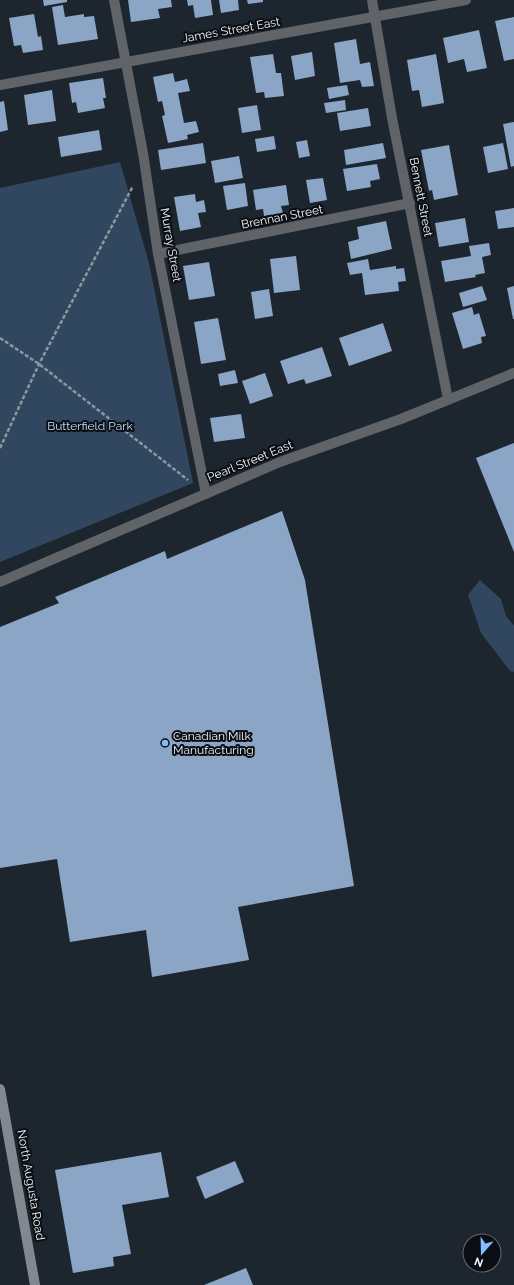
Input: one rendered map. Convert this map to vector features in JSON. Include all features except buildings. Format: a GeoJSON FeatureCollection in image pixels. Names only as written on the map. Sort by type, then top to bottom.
{"type":"FeatureCollection","features":[{"type":"Feature","properties":{"kind":"main road","name":"North Augusta Road"},"geometry":{"type":"LineString","coordinates":[[0,1089],[36,1285]]}},
{"type":"Feature","properties":{"kind":"street","name":"Murray Street"},"geometry":{"type":"LineString","coordinates":[[114,0],[144,163],[158,254],[206,494]]}},
{"type":"Feature","properties":{"kind":"street","name":"Bennett Street"},"geometry":{"type":"LineString","coordinates":[[372,0],[392,118],[448,399]]}},
{"type":"Feature","properties":{"kind":"street","name":"James Street East"},"geometry":{"type":"LineString","coordinates":[[0,85],[375,18],[466,0]]}},
{"type":"Feature","properties":{"kind":"street","name":"Brennan Street"},"geometry":{"type":"LineString","coordinates":[[158,254],[410,203]]}},
{"type":"Feature","properties":{"kind":"street","name":"Pearl Street East"},"geometry":{"type":"LineString","coordinates":[[0,582],[280,462],[401,419],[514,373]]}},
{"type":"Feature","properties":{"kind":"path"},"geometry":{"type":"LineString","coordinates":[[0,448],[39,364],[144,163]]}},
{"type":"Feature","properties":{"kind":"path"},"geometry":{"type":"LineString","coordinates":[[0,338],[39,364],[206,494]]}},
{"type":"Feature","properties":{"kind":"green space","name":"Butterfield Park"},"geometry":{"type":"Polygon","coordinates":[[[120,162],[149,263],[193,483],[0,562],[0,188],[120,162]]]}},
{"type":"Feature","properties":{"kind":"green space"},"geometry":{"type":"Polygon","coordinates":[[[480,580],[501,599],[506,616],[514,626],[514,672],[510,671],[481,633],[468,595],[480,580]]]}},
{"type":"Feature","properties":{"kind":"place","name":"Canadian Milk Manufacturing"},"geometry":{"type":"Point","coordinates":[165,743]}}]}
